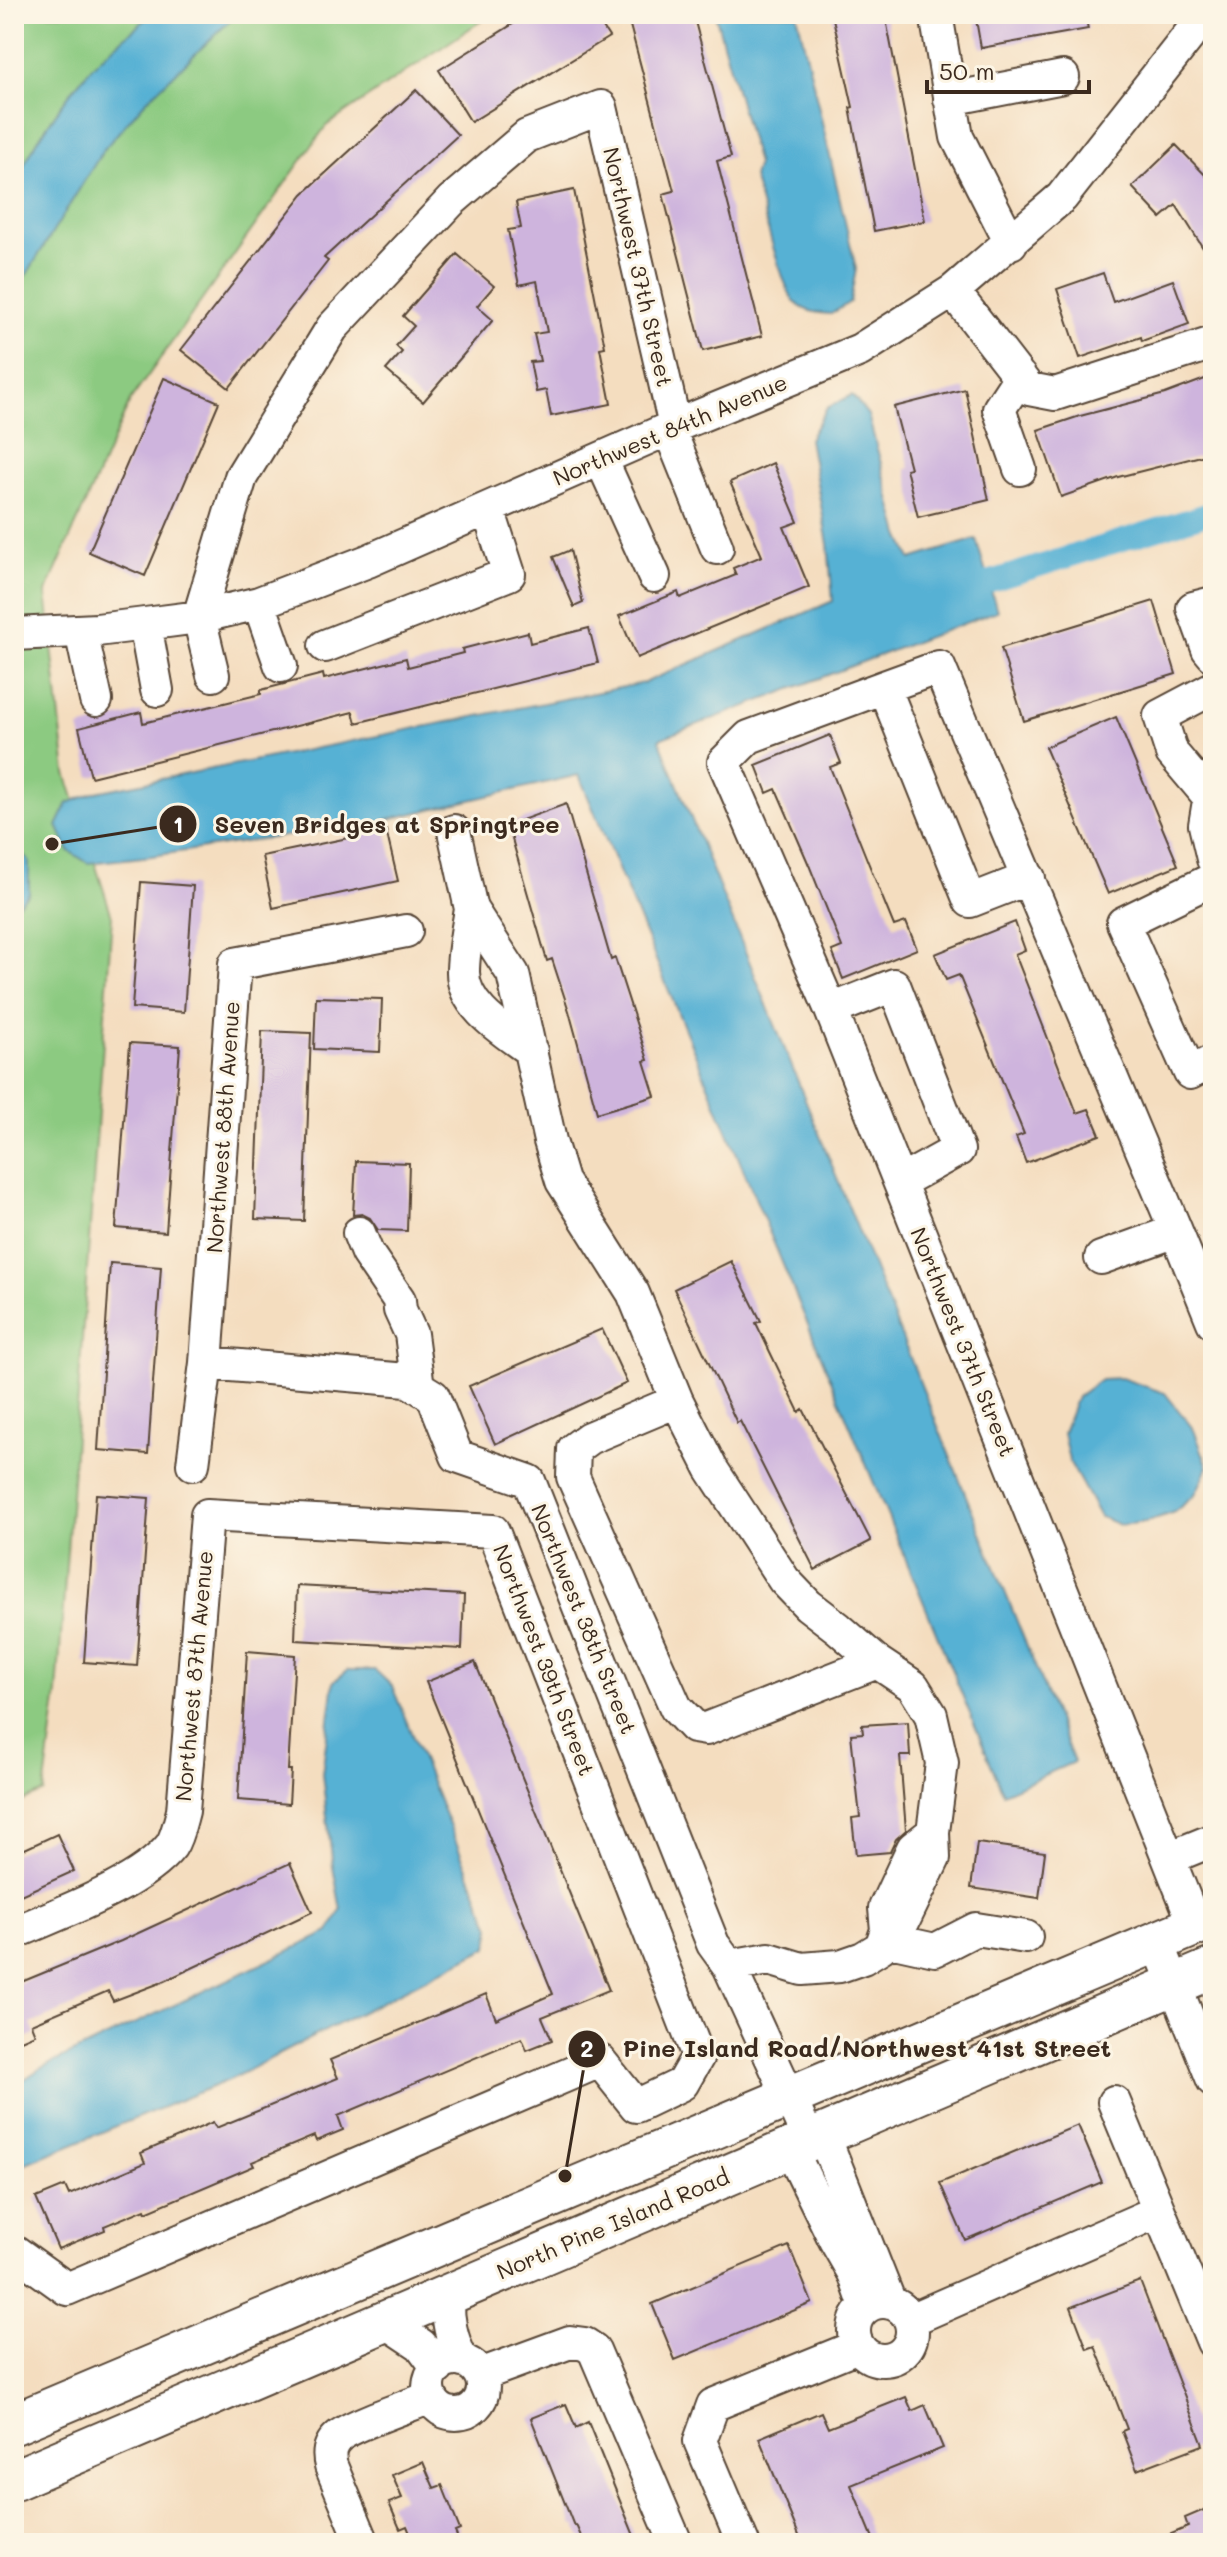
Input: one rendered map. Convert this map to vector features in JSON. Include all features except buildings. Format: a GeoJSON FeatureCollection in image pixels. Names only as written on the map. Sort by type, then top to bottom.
{"type":"FeatureCollection","features":[{"type":"Feature","properties":{"kind":"main road"},"geometry":{"type":"LineString","coordinates":[[14,2424],[1204,1921]]}},
{"type":"Feature","properties":{"kind":"main road","name":"North Pine Island Road"},"geometry":{"type":"LineString","coordinates":[[14,2480],[1213,1968]]}},
{"type":"Feature","properties":{"kind":"street"},"geometry":{"type":"LineString","coordinates":[[936,14],[957,137],[1011,243]]}},
{"type":"Feature","properties":{"kind":"street","name":"Northwest 84th Avenue"},"geometry":{"type":"LineString","coordinates":[[14,634],[145,624],[199,617],[259,603],[368,561],[672,428],[860,350],[953,291],[1062,197],[1206,14]]}},
{"type":"Feature","properties":{"kind":"street"},"geometry":{"type":"LineString","coordinates":[[950,99],[1063,77]]}},
{"type":"Feature","properties":{"kind":"street","name":"Northwest 37th Street"},"geometry":{"type":"LineString","coordinates":[[199,617],[241,477],[332,328],[451,201],[527,136],[601,107],[672,428],[717,548]]}},
{"type":"Feature","properties":{"kind":"street"},"geometry":{"type":"LineString","coordinates":[[953,291],[1029,389],[1055,394],[1213,343]]}},
{"type":"Feature","properties":{"kind":"street"},"geometry":{"type":"LineString","coordinates":[[1020,377],[999,409],[1020,469]]}},
{"type":"Feature","properties":{"kind":"street"},"geometry":{"type":"LineString","coordinates":[[601,459],[654,576]]}},
{"type":"Feature","properties":{"kind":"street"},"geometry":{"type":"LineString","coordinates":[[325,646],[509,574],[488,509]]}},
{"type":"Feature","properties":{"kind":"street"},"geometry":{"type":"LineString","coordinates":[[259,603],[281,666]]}},
{"type":"Feature","properties":{"kind":"street"},"geometry":{"type":"LineString","coordinates":[[1213,603],[1193,608],[1213,655]]}},
{"type":"Feature","properties":{"kind":"street"},"geometry":{"type":"LineString","coordinates":[[199,617],[213,675]]}},
{"type":"Feature","properties":{"kind":"street"},"geometry":{"type":"LineString","coordinates":[[145,624],[157,690]]}},
{"type":"Feature","properties":{"kind":"street"},"geometry":{"type":"LineString","coordinates":[[81,631],[96,700]]}},
{"type":"Feature","properties":{"kind":"street"},"geometry":{"type":"LineString","coordinates":[[1029,878],[970,901],[884,687],[939,667],[1029,878],[1213,1322]]}},
{"type":"Feature","properties":{"kind":"street","name":"Northwest 37th Street"},"geometry":{"type":"LineString","coordinates":[[884,687],[749,737],[724,762],[831,1010],[1169,1858],[1204,1921]]}},
{"type":"Feature","properties":{"kind":"street"},"geometry":{"type":"LineString","coordinates":[[1213,688],[1160,716],[1172,753],[1211,788],[1205,825],[1213,859]]}},
{"type":"Feature","properties":{"kind":"street"},"geometry":{"type":"LineString","coordinates":[[454,831],[471,909],[463,975],[471,999],[531,1051]]}},
{"type":"Feature","properties":{"kind":"street"},"geometry":{"type":"LineString","coordinates":[[1213,879],[1123,923],[1190,1073],[1213,1061]]}},
{"type":"Feature","properties":{"kind":"street"},"geometry":{"type":"LineString","coordinates":[[471,909],[513,974],[550,1141],[562,1181],[633,1293],[677,1401],[711,1468],[784,1580],[808,1605],[877,1662],[913,1686],[931,1715],[942,1763],[933,1832],[913,1848],[885,1908],[886,1935],[881,1947],[840,1966],[802,1969],[769,1959],[729,1966]]}},
{"type":"Feature","properties":{"kind":"street","name":"Northwest 88th Avenue"},"geometry":{"type":"LineString","coordinates":[[193,1464],[206,1363],[235,964],[406,931]]}},
{"type":"Feature","properties":{"kind":"street"},"geometry":{"type":"LineString","coordinates":[[831,1010],[894,985],[958,1150],[900,1182]]}},
{"type":"Feature","properties":{"kind":"street"},"geometry":{"type":"LineString","coordinates":[[1101,1258],[1176,1231]]}},
{"type":"Feature","properties":{"kind":"street"},"geometry":{"type":"LineString","coordinates":[[359,1233],[367,1253],[399,1300],[411,1334],[418,1387]]}},
{"type":"Feature","properties":{"kind":"street"},"geometry":{"type":"LineString","coordinates":[[206,1363],[407,1380],[418,1387]]}},
{"type":"Feature","properties":{"kind":"street","name":"Northwest 38th Street"},"geometry":{"type":"LineString","coordinates":[[418,1387],[433,1396],[457,1456],[529,1481],[713,1944],[729,1966],[807,2141],[835,2240],[854,2273],[889,2310]]}},
{"type":"Feature","properties":{"kind":"street","name":"Northwest 38th Street"},"geometry":{"type":"LineString","coordinates":[[677,1401],[589,1438],[574,1449],[573,1477],[676,1708],[694,1727],[706,1729],[877,1662]]}},
{"type":"Feature","properties":{"kind":"street","name":"Northwest 87th Avenue"},"geometry":{"type":"LineString","coordinates":[[14,1933],[91,1899],[148,1868],[173,1844],[183,1811],[207,1515]]}},
{"type":"Feature","properties":{"kind":"street","name":"Northwest 39th Street"},"geometry":{"type":"LineString","coordinates":[[14,2251],[67,2289],[600,2061],[636,2106],[682,2084],[698,2056],[493,1531],[207,1515]]}},
{"type":"Feature","properties":{"kind":"street"},"geometry":{"type":"LineString","coordinates":[[1169,1858],[1213,1840]]}},
{"type":"Feature","properties":{"kind":"street"},"geometry":{"type":"LineString","coordinates":[[886,1935],[935,1950],[976,1929],[1026,1937]]}},
{"type":"Feature","properties":{"kind":"street"},"geometry":{"type":"LineString","coordinates":[[1157,1941],[1213,2080]]}},
{"type":"Feature","properties":{"kind":"street"},"geometry":{"type":"LineString","coordinates":[[1114,2102],[1213,2342]]}},
{"type":"Feature","properties":{"kind":"street"},"geometry":{"type":"LineString","coordinates":[[889,2310],[912,2337],[908,2347],[893,2359],[873,2359],[858,2346],[854,2329],[860,2313],[889,2310],[1159,2211]]}},
{"type":"Feature","properties":{"kind":"street"},"geometry":{"type":"LineString","coordinates":[[448,2294],[447,2320],[453,2375]]}},
{"type":"Feature","properties":{"kind":"street"},"geometry":{"type":"LineString","coordinates":[[385,2321],[421,2345],[453,2375]]}},
{"type":"Feature","properties":{"kind":"street"},"geometry":{"type":"LineString","coordinates":[[363,2543],[328,2456],[331,2446],[342,2434],[453,2375],[570,2342],[585,2344],[594,2350],[676,2543]]}},
{"type":"Feature","properties":{"kind":"street"},"geometry":{"type":"LineString","coordinates":[[743,2543],[700,2441],[713,2405],[858,2346]]}},
{"type":"Feature","properties":{"kind":"green space"},"geometry":{"type":"Polygon","coordinates":[[[14,14],[491,14],[326,126],[130,401],[46,593],[66,773],[112,916],[57,1693],[44,1792],[14,1805],[14,14]]]}},
{"type":"Feature","properties":{"kind":"water"},"geometry":{"type":"Polygon","coordinates":[[[152,14],[237,14],[144,103],[104,149],[27,274],[14,285],[14,185],[21,170],[48,124],[90,69],[152,14]]]}},
{"type":"Feature","properties":{"kind":"water"},"geometry":{"type":"Polygon","coordinates":[[[715,14],[797,14],[856,269],[850,302],[831,314],[812,312],[800,306],[790,295],[784,281],[753,177],[757,164],[715,14]]]}},
{"type":"Feature","properties":{"kind":"water"},"geometry":{"type":"Polygon","coordinates":[[[852,395],[868,415],[900,535],[911,559],[976,539],[997,611],[659,739],[1074,1762],[1003,1793],[579,775],[371,823],[88,863],[69,851],[57,826],[68,803],[96,792],[644,683],[833,601],[828,544],[809,439],[827,408],[852,395]]]}},
{"type":"Feature","properties":{"kind":"water"},"geometry":{"type":"Polygon","coordinates":[[[14,845],[29,861],[29,893],[14,908],[14,845]]]}},
{"type":"Feature","properties":{"kind":"water"},"geometry":{"type":"Polygon","coordinates":[[[1121,1378],[1165,1393],[1194,1430],[1208,1467],[1195,1495],[1174,1512],[1146,1522],[1120,1525],[1100,1517],[1069,1461],[1063,1433],[1077,1397],[1101,1379],[1121,1378]]]}},
{"type":"Feature","properties":{"kind":"water"},"geometry":{"type":"Polygon","coordinates":[[[348,1670],[375,1670],[392,1686],[491,1927],[488,1947],[229,2080],[14,2168],[14,2086],[41,2068],[329,1932],[341,1910],[322,1774],[334,1681],[348,1670]]]}},
{"type":"Feature","properties":{"kind":"waterway"},"geometry":{"type":"LineString","coordinates":[[962,590],[1213,512]]}},
{"type":"Feature","properties":{"kind":"place","name":"Seven Bridges at Springtree"},"geometry":{"type":"Point","coordinates":[52,844]}},
{"type":"Feature","properties":{"kind":"place","name":"Pine Island Road/Northwest 41st Street"},"geometry":{"type":"Point","coordinates":[565,2176]}}]}
